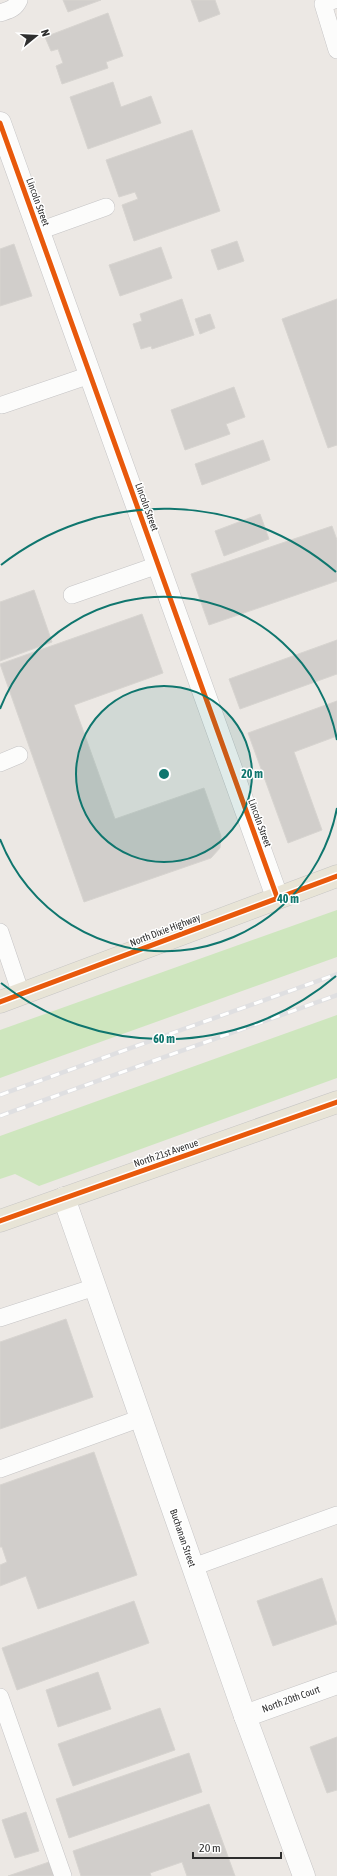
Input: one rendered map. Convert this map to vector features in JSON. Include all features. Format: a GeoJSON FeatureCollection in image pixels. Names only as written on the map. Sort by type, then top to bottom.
{"type":"FeatureCollection","features":[{"type":"Feature","properties":{"kind":"main road","name":"North Dixie Highway"},"geometry":{"type":"LineString","coordinates":[[0,1002],[277,897],[337,876]]}},
{"type":"Feature","properties":{"kind":"main road","name":"North 21st Avenue"},"geometry":{"type":"LineString","coordinates":[[0,1221],[337,1102]]}},
{"type":"Feature","properties":{"kind":"street","name":"Lincoln Street"},"geometry":{"type":"LineString","coordinates":[[0,123],[277,897]]}},
{"type":"Feature","properties":{"kind":"street","name":"Buchanan Street"},"geometry":{"type":"LineString","coordinates":[[64,1198],[245,1716],[304,1876]]}},
{"type":"Feature","properties":{"kind":"street","name":"North 20th Court"},"geometry":{"type":"LineString","coordinates":[[245,1716],[337,1683]]}},
{"type":"Feature","properties":{"kind":"lane"},"geometry":{"type":"LineString","coordinates":[[0,13],[11,10],[16,6],[19,0]]}},
{"type":"Feature","properties":{"kind":"lane"},"geometry":{"type":"LineString","coordinates":[[334,0],[324,4],[337,50]]}},
{"type":"Feature","properties":{"kind":"lane"},"geometry":{"type":"LineString","coordinates":[[39,231],[106,207]]}},
{"type":"Feature","properties":{"kind":"lane"},"geometry":{"type":"LineString","coordinates":[[2,405],[90,375]]}},
{"type":"Feature","properties":{"kind":"lane"},"geometry":{"type":"LineString","coordinates":[[72,595],[158,565]]}},
{"type":"Feature","properties":{"kind":"lane"},"geometry":{"type":"LineString","coordinates":[[0,763],[18,755]]}},
{"type":"Feature","properties":{"kind":"lane"},"geometry":{"type":"LineString","coordinates":[[0,932],[21,994]]}},
{"type":"Feature","properties":{"kind":"lane"},"geometry":{"type":"LineString","coordinates":[[0,1318],[95,1287]]}},
{"type":"Feature","properties":{"kind":"lane"},"geometry":{"type":"LineString","coordinates":[[0,1469],[141,1418]]}},
{"type":"Feature","properties":{"kind":"lane"},"geometry":{"type":"LineString","coordinates":[[193,1567],[337,1514]]}},
{"type":"Feature","properties":{"kind":"lane"},"geometry":{"type":"LineString","coordinates":[[0,1697],[64,1876]]}},
{"type":"Feature","properties":{"kind":"green space"},"geometry":{"type":"Polygon","coordinates":[[[337,910],[337,957],[0,1078],[0,1030],[337,910]]]}},
{"type":"Feature","properties":{"kind":"green space"},"geometry":{"type":"Polygon","coordinates":[[[337,1015],[337,1078],[39,1186],[15,1174],[0,1179],[0,1136],[337,1015]]]}},
{"type":"Feature","properties":{"kind":"building"},"geometry":{"type":"Polygon","coordinates":[[[63,0],[101,0],[68,12],[63,0]]]}},
{"type":"Feature","properties":{"kind":"building"},"geometry":{"type":"Polygon","coordinates":[[[191,0],[215,0],[220,14],[199,22],[191,0]]]}},
{"type":"Feature","properties":{"kind":"building"},"geometry":{"type":"Polygon","coordinates":[[[108,13],[123,56],[106,62],[108,68],[62,84],[56,66],[63,63],[58,49],[51,51],[45,37],[108,13]]]}},
{"type":"Feature","properties":{"kind":"building"},"geometry":{"type":"Polygon","coordinates":[[[113,82],[121,107],[151,96],[161,123],[88,149],[70,97],[113,82]]]}},
{"type":"Feature","properties":{"kind":"building"},"geometry":{"type":"Polygon","coordinates":[[[192,130],[220,211],[134,241],[122,205],[138,199],[135,192],[119,197],[106,160],[192,130]]]}},
{"type":"Feature","properties":{"kind":"building"},"geometry":{"type":"Polygon","coordinates":[[[237,241],[244,261],[218,270],[211,250],[237,241]]]}},
{"type":"Feature","properties":{"kind":"building"},"geometry":{"type":"Polygon","coordinates":[[[14,244],[32,296],[0,306],[0,249],[14,244]]]}},
{"type":"Feature","properties":{"kind":"building"},"geometry":{"type":"Polygon","coordinates":[[[161,247],[172,278],[120,296],[109,265],[161,247]]]}},
{"type":"Feature","properties":{"kind":"building"},"geometry":{"type":"Polygon","coordinates":[[[182,299],[194,335],[152,349],[151,346],[141,349],[133,324],[142,321],[140,314],[182,299]]]}},
{"type":"Feature","properties":{"kind":"building"},"geometry":{"type":"Polygon","coordinates":[[[337,299],[337,445],[328,448],[282,319],[337,299]]]}},
{"type":"Feature","properties":{"kind":"building"},"geometry":{"type":"Polygon","coordinates":[[[210,314],[215,328],[200,334],[195,319],[210,314]]]}},
{"type":"Feature","properties":{"kind":"building"},"geometry":{"type":"Polygon","coordinates":[[[234,387],[245,417],[226,424],[230,434],[185,450],[171,410],[234,387]]]}},
{"type":"Feature","properties":{"kind":"building"},"geometry":{"type":"Polygon","coordinates":[[[263,440],[270,460],[202,485],[195,464],[263,440]]]}},
{"type":"Feature","properties":{"kind":"building"},"geometry":{"type":"Polygon","coordinates":[[[260,514],[269,539],[224,556],[215,531],[260,514]]]}},
{"type":"Feature","properties":{"kind":"building"},"geometry":{"type":"Polygon","coordinates":[[[332,526],[337,540],[337,581],[209,625],[191,574],[332,526]]]}},
{"type":"Feature","properties":{"kind":"building"},"geometry":{"type":"Polygon","coordinates":[[[34,590],[52,642],[0,661],[0,602],[34,590]]]}},
{"type":"Feature","properties":{"kind":"building"},"geometry":{"type":"Polygon","coordinates":[[[142,614],[163,673],[74,705],[115,819],[204,788],[221,836],[220,848],[211,858],[84,902],[0,664],[142,614]]]}},
{"type":"Feature","properties":{"kind":"building"},"geometry":{"type":"Polygon","coordinates":[[[337,640],[337,674],[240,709],[229,679],[337,640]]]}},
{"type":"Feature","properties":{"kind":"building"},"geometry":{"type":"Polygon","coordinates":[[[337,701],[337,736],[294,752],[322,830],[288,843],[248,733],[337,701]]]}},
{"type":"Feature","properties":{"kind":"building"},"geometry":{"type":"Polygon","coordinates":[[[66,1319],[93,1397],[0,1429],[0,1342],[66,1319]]]}},
{"type":"Feature","properties":{"kind":"building"},"geometry":{"type":"Polygon","coordinates":[[[94,1452],[137,1575],[38,1609],[26,1576],[0,1586],[0,1565],[7,1562],[2,1547],[0,1547],[0,1485],[94,1452]]]}},
{"type":"Feature","properties":{"kind":"building"},"geometry":{"type":"Polygon","coordinates":[[[322,1578],[337,1624],[273,1646],[257,1601],[322,1578]]]}},
{"type":"Feature","properties":{"kind":"building"},"geometry":{"type":"Polygon","coordinates":[[[134,1601],[149,1643],[17,1690],[2,1648],[134,1601]]]}},
{"type":"Feature","properties":{"kind":"building"},"geometry":{"type":"Polygon","coordinates":[[[98,1672],[111,1709],[58,1727],[46,1690],[98,1672]]]}},
{"type":"Feature","properties":{"kind":"building"},"geometry":{"type":"Polygon","coordinates":[[[160,1708],[175,1750],[73,1786],[58,1744],[160,1708]]]}},
{"type":"Feature","properties":{"kind":"building"},"geometry":{"type":"Polygon","coordinates":[[[337,1737],[337,1790],[327,1793],[310,1747],[337,1737]]]}},
{"type":"Feature","properties":{"kind":"building"},"geometry":{"type":"Polygon","coordinates":[[[189,1753],[202,1792],[69,1838],[56,1799],[189,1753]]]}},
{"type":"Feature","properties":{"kind":"building"},"geometry":{"type":"Polygon","coordinates":[[[209,1804],[235,1876],[187,1876],[182,1862],[150,1873],[151,1876],[81,1876],[73,1851],[209,1804]]]}},
{"type":"Feature","properties":{"kind":"building"},"geometry":{"type":"Polygon","coordinates":[[[26,1812],[39,1851],[15,1858],[2,1820],[26,1812]]]}},
{"type":"Feature","properties":{"kind":"building"},"geometry":{"type":"Polygon","coordinates":[[[49,1862],[54,1876],[8,1876],[49,1862]]]}},
{"type":"Feature","properties":{"kind":"railway"},"geometry":{"type":"LineString","coordinates":[[0,1095],[337,974]]}},
{"type":"Feature","properties":{"kind":"railway"},"geometry":{"type":"LineString","coordinates":[[0,1116],[337,995]]}},
{"type":"Feature","properties":{"kind":"cycle path"},"geometry":{"type":"LineString","coordinates":[[0,123],[277,897]]}},
{"type":"Feature","properties":{"kind":"cycle path"},"geometry":{"type":"LineString","coordinates":[[0,1002],[337,876]]}},
{"type":"Feature","properties":{"kind":"cycle path"},"geometry":{"type":"LineString","coordinates":[[0,1221],[337,1102]]}}]}
